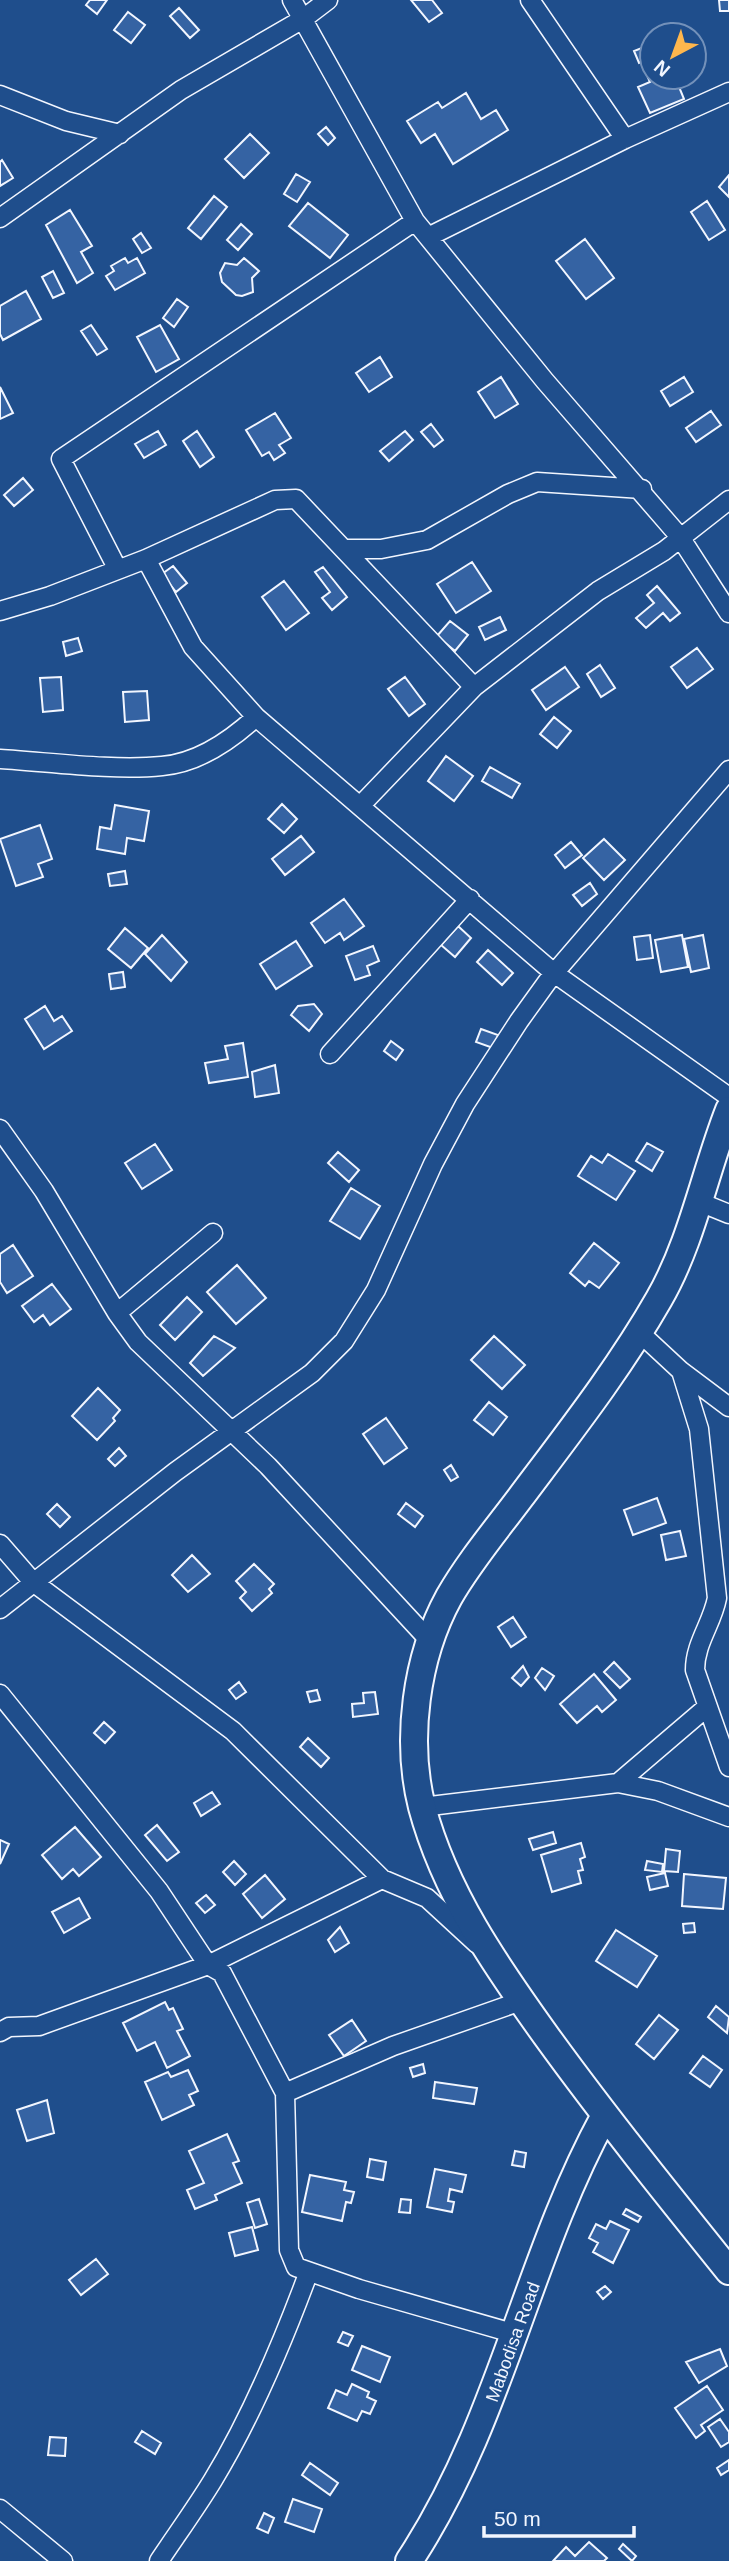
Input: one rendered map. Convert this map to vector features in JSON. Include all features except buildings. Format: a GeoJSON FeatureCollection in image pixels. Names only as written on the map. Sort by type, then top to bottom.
{"type":"FeatureCollection","features":[{"type":"Feature","properties":{"kind":"street"},"geometry":{"type":"LineString","coordinates":[[292,0],[415,221],[545,381],[642,489],[680,537],[729,613]]}},
{"type":"Feature","properties":{"kind":"street"},"geometry":{"type":"LineString","coordinates":[[0,218],[181,90],[303,19],[328,0]]}},
{"type":"Feature","properties":{"kind":"street"},"geometry":{"type":"LineString","coordinates":[[530,0],[625,139]]}},
{"type":"Feature","properties":{"kind":"street"},"geometry":{"type":"LineString","coordinates":[[428,237],[625,139],[729,92]]}},
{"type":"Feature","properties":{"kind":"street"},"geometry":{"type":"LineString","coordinates":[[0,95],[66,121],[120,134]]}},
{"type":"Feature","properties":{"kind":"street"},"geometry":{"type":"LineString","coordinates":[[117,568],[61,459],[415,221]]}},
{"type":"Feature","properties":{"kind":"street"},"geometry":{"type":"LineString","coordinates":[[344,549],[381,549],[427,540],[508,494],[537,482],[642,489]]}},
{"type":"Feature","properties":{"kind":"street"},"geometry":{"type":"LineString","coordinates":[[0,611],[50,596],[146,559],[285,498],[296,499],[305,505],[474,687]]}},
{"type":"Feature","properties":{"kind":"street"},"geometry":{"type":"LineString","coordinates":[[361,805],[474,687],[598,591],[645,564],[729,500]]}},
{"type":"Feature","properties":{"kind":"street"},"geometry":{"type":"LineString","coordinates":[[146,559],[193,647],[256,717],[554,973],[729,1097]]}},
{"type":"Feature","properties":{"kind":"street"},"geometry":{"type":"LineString","coordinates":[[0,759],[163,766],[205,753],[235,736],[256,717]]}},
{"type":"Feature","properties":{"kind":"street"},"geometry":{"type":"LineString","coordinates":[[0,1609],[312,1373],[344,1341],[376,1290],[433,1164],[465,1104],[519,1021],[554,973],[729,769]]}},
{"type":"Feature","properties":{"kind":"street"},"geometry":{"type":"LineString","coordinates":[[330,1054],[470,899]]}},
{"type":"Feature","properties":{"kind":"street"},"geometry":{"type":"LineString","coordinates":[[729,1110],[676,1262],[661,1296],[639,1332],[450,1596],[429,1640],[419,1682],[416,1729],[416,1768],[422,1807],[457,1899],[489,1955],[604,2117],[729,2271]]}},
{"type":"Feature","properties":{"kind":"street"},"geometry":{"type":"LineString","coordinates":[[0,1129],[44,1191],[117,1313],[138,1342],[268,1466],[429,1640]]}},
{"type":"Feature","properties":{"kind":"street"},"geometry":{"type":"LineString","coordinates":[[697,1201],[729,1214]]}},
{"type":"Feature","properties":{"kind":"street"},"geometry":{"type":"LineString","coordinates":[[117,1313],[213,1233]]}},
{"type":"Feature","properties":{"kind":"street"},"geometry":{"type":"LineString","coordinates":[[639,1332],[681,1371],[729,1407]]}},
{"type":"Feature","properties":{"kind":"street"},"geometry":{"type":"LineString","coordinates":[[681,1371],[699,1429],[717,1598],[714,1614],[695,1653],[699,1686],[729,1767]]}},
{"type":"Feature","properties":{"kind":"street"},"geometry":{"type":"LineString","coordinates":[[0,1544],[33,1582],[233,1731],[382,1879],[427,1898],[489,1955]]}},
{"type":"Feature","properties":{"kind":"street"},"geometry":{"type":"LineString","coordinates":[[0,1694],[159,1891],[208,1965],[222,1973],[285,2093],[291,2261],[308,2274],[516,2334]]}},
{"type":"Feature","properties":{"kind":"street"},"geometry":{"type":"LineString","coordinates":[[618,1783],[706,1707]]}},
{"type":"Feature","properties":{"kind":"street"},"geometry":{"type":"LineString","coordinates":[[422,1807],[618,1783],[658,1791],[729,1817]]}},
{"type":"Feature","properties":{"kind":"street"},"geometry":{"type":"LineString","coordinates":[[0,2032],[9,2027],[39,2026],[208,1965],[382,1879]]}},
{"type":"Feature","properties":{"kind":"street"},"geometry":{"type":"LineString","coordinates":[[285,2093],[393,2046],[521,2001]]}},
{"type":"Feature","properties":{"kind":"street","name":"Mabodisa Road"},"geometry":{"type":"LineString","coordinates":[[409,2561],[424,2539],[481,2428],[556,2218],[581,2159],[604,2117]]}},
{"type":"Feature","properties":{"kind":"street"},"geometry":{"type":"LineString","coordinates":[[159,2561],[213,2480],[236,2437],[263,2383],[308,2274]]}},
{"type":"Feature","properties":{"kind":"street"},"geometry":{"type":"LineString","coordinates":[[0,2509],[63,2561]]}}]}
